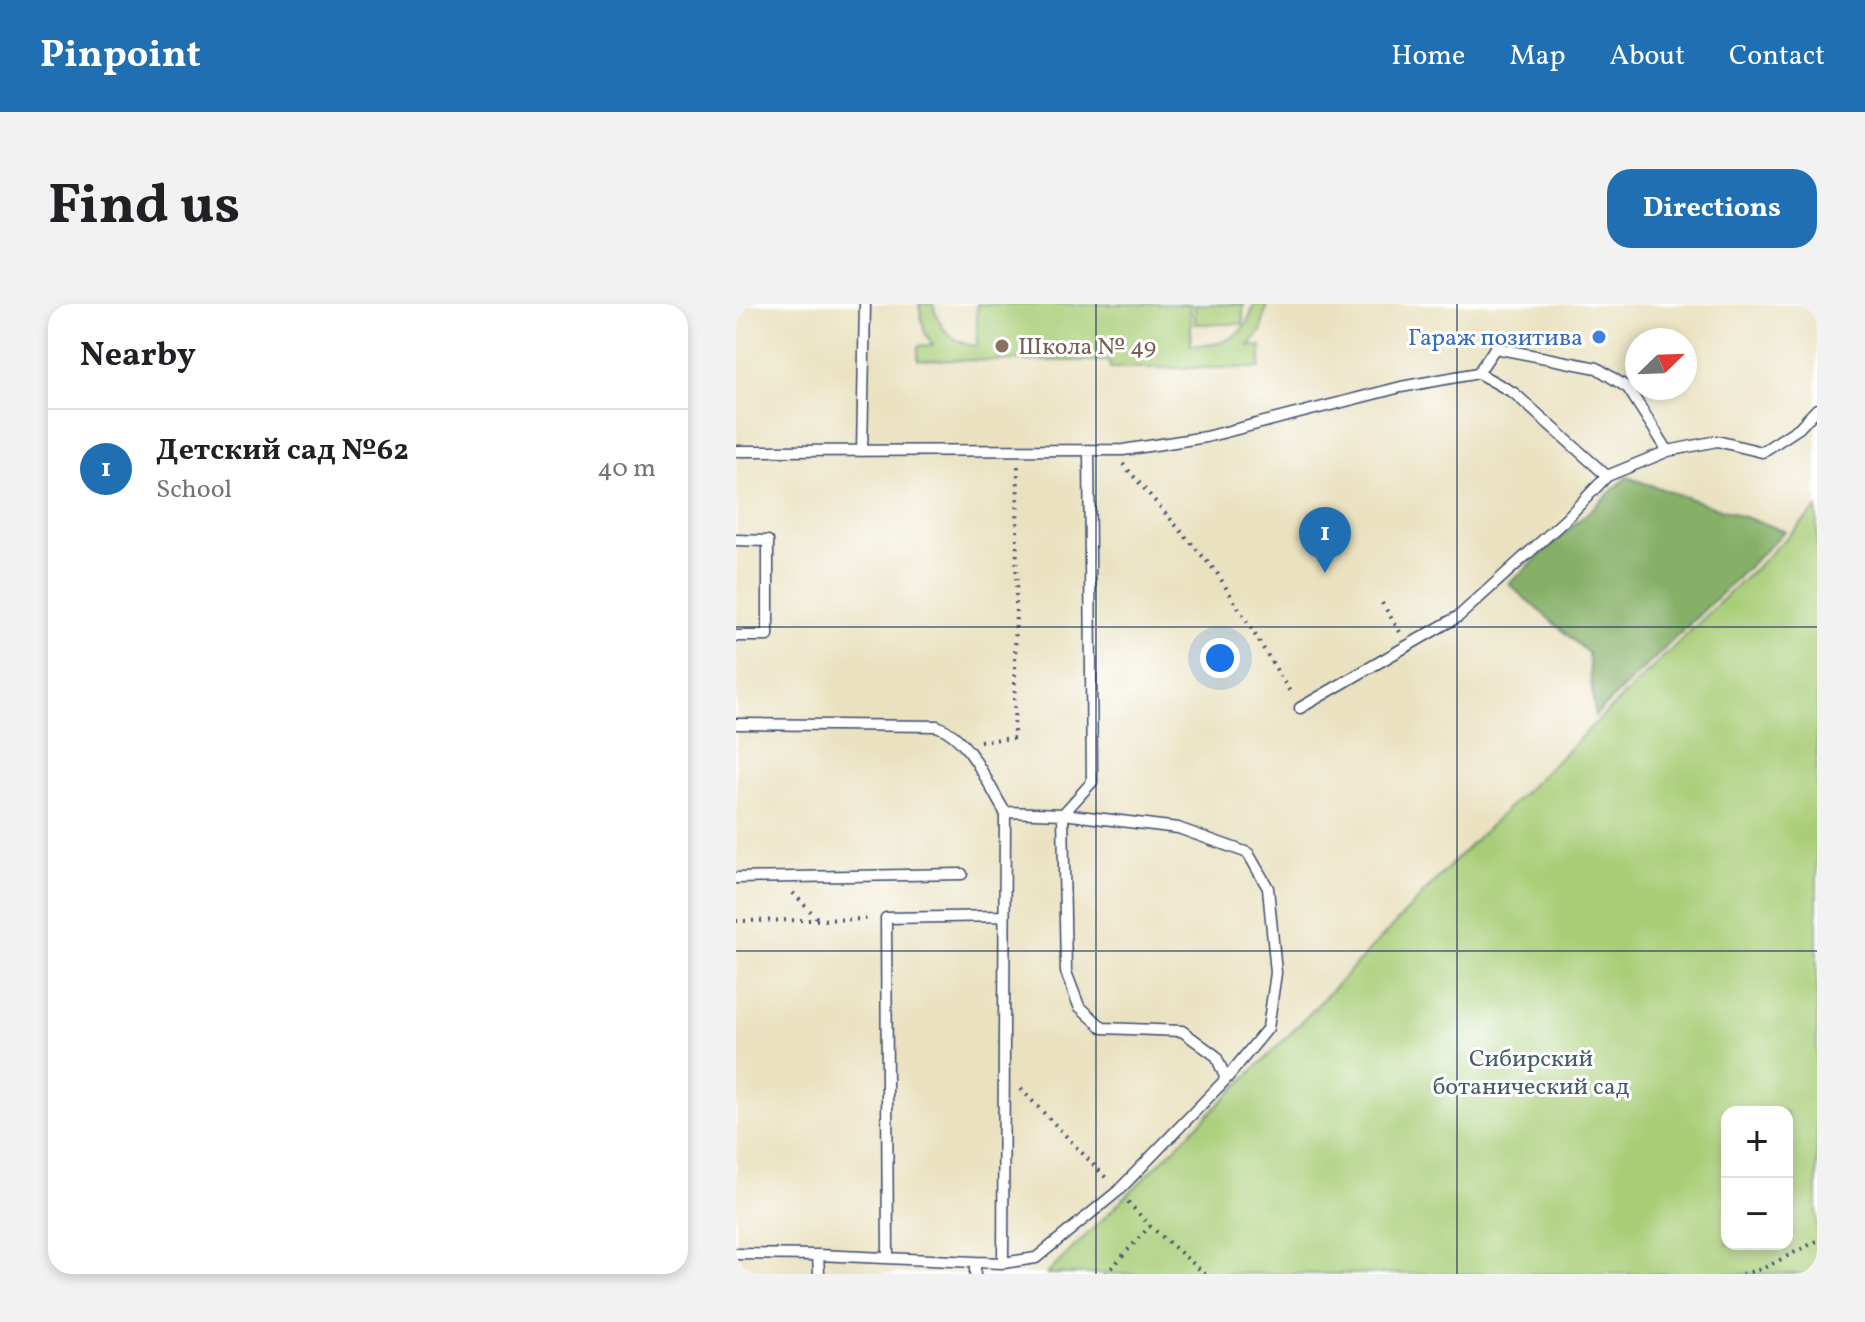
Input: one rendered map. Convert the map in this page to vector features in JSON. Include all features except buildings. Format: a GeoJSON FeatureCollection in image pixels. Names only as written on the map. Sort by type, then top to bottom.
{"type":"FeatureCollection","features":[{"type":"Feature","properties":{"kind":"lane"},"geometry":{"type":"LineString","coordinates":[[862,451],[865,304]]}},
{"type":"Feature","properties":{"kind":"lane"},"geometry":{"type":"LineString","coordinates":[[1478,373],[1495,348],[1597,368],[1628,388],[1668,451]]}},
{"type":"Feature","properties":{"kind":"lane"},"geometry":{"type":"LineString","coordinates":[[736,451],[1123,450],[1206,437],[1401,387],[1478,373],[1514,393],[1607,476]]}},
{"type":"Feature","properties":{"kind":"lane"},"geometry":{"type":"LineString","coordinates":[[1300,708],[1459,616],[1566,519],[1607,476],[1668,451],[1717,441],[1762,452],[1799,428],[1817,409]]}},
{"type":"Feature","properties":{"kind":"lane"},"geometry":{"type":"LineString","coordinates":[[1089,450],[1092,782],[1063,814],[1066,972],[1079,1006],[1103,1028],[1182,1031],[1216,1056],[1226,1079]]}},
{"type":"Feature","properties":{"kind":"lane"},"geometry":{"type":"LineString","coordinates":[[736,540],[768,541],[768,636],[736,636]]}},
{"type":"Feature","properties":{"kind":"lane"},"geometry":{"type":"LineString","coordinates":[[736,724],[937,726],[963,743],[1005,812],[1003,1263]]}},
{"type":"Feature","properties":{"kind":"lane"},"geometry":{"type":"LineString","coordinates":[[736,1254],[1003,1263],[1036,1258],[1118,1191],[1226,1079],[1268,1028],[1276,973],[1268,888],[1248,853],[1178,828],[1063,814],[1005,812]]}},
{"type":"Feature","properties":{"kind":"lane"},"geometry":{"type":"LineString","coordinates":[[736,878],[962,874]]}},
{"type":"Feature","properties":{"kind":"lane"},"geometry":{"type":"LineString","coordinates":[[888,1257],[886,918],[1004,916]]}},
{"type":"Feature","properties":{"kind":"lane"},"geometry":{"type":"LineString","coordinates":[[818,1255],[819,1274]]}},
{"type":"Feature","properties":{"kind":"lane"},"geometry":{"type":"LineString","coordinates":[[975,1262],[975,1274]]}},
{"type":"Feature","properties":{"kind":"path"},"geometry":{"type":"LineString","coordinates":[[1123,450],[1122,463],[1217,573],[1300,708]]}},
{"type":"Feature","properties":{"kind":"path"},"geometry":{"type":"LineString","coordinates":[[963,743],[1014,738],[1018,451]]}},
{"type":"Feature","properties":{"kind":"path"},"geometry":{"type":"LineString","coordinates":[[778,878],[819,920]]}},
{"type":"Feature","properties":{"kind":"path"},"geometry":{"type":"LineString","coordinates":[[736,921],[886,918]]}},
{"type":"Feature","properties":{"kind":"path"},"geometry":{"type":"LineString","coordinates":[[1003,1071],[1150,1226],[1205,1274]]}},
{"type":"Feature","properties":{"kind":"path"},"geometry":{"type":"LineString","coordinates":[[1106,1274],[1150,1226]]}},
{"type":"Feature","properties":{"kind":"path"},"geometry":{"type":"LineString","coordinates":[[1742,1274],[1762,1269],[1817,1241]]}},
{"type":"Feature","properties":{"kind":"green space"},"geometry":{"type":"Polygon","coordinates":[[[919,304],[933,304],[948,333],[961,342],[977,346],[977,304],[1191,304],[1191,345],[1202,345],[1232,338],[1246,325],[1254,304],[1267,304],[1261,331],[1249,346],[1261,346],[1260,368],[1110,368],[1109,361],[918,360],[918,346],[933,345],[924,331],[919,304]]]}},
{"type":"Feature","properties":{"kind":"green space"},"geometry":{"type":"Polygon","coordinates":[[[1195,304],[1243,304],[1243,324],[1195,324],[1195,304]]]}},
{"type":"Feature","properties":{"kind":"green space"},"geometry":{"type":"Polygon","coordinates":[[[1627,477],[1785,531],[1595,716],[1588,653],[1509,584],[1627,477]]]}},
{"type":"Feature","properties":{"kind":"green space","name":"Сибирский ботанический сад"},"geometry":{"type":"Polygon","coordinates":[[[1817,508],[1817,1274],[1047,1274],[1288,1036],[1465,850],[1817,508]]]}},
{"type":"Feature","properties":{"kind":"place","name":"Гараж позитива"},"geometry":{"type":"Point","coordinates":[1599,337]}},
{"type":"Feature","properties":{"kind":"place","name":"Школа № 49"},"geometry":{"type":"Point","coordinates":[1002,346]}},
{"type":"Feature","properties":{"kind":"place","name":"Детский сад №62"},"geometry":{"type":"Point","coordinates":[1325,573]}}]}
